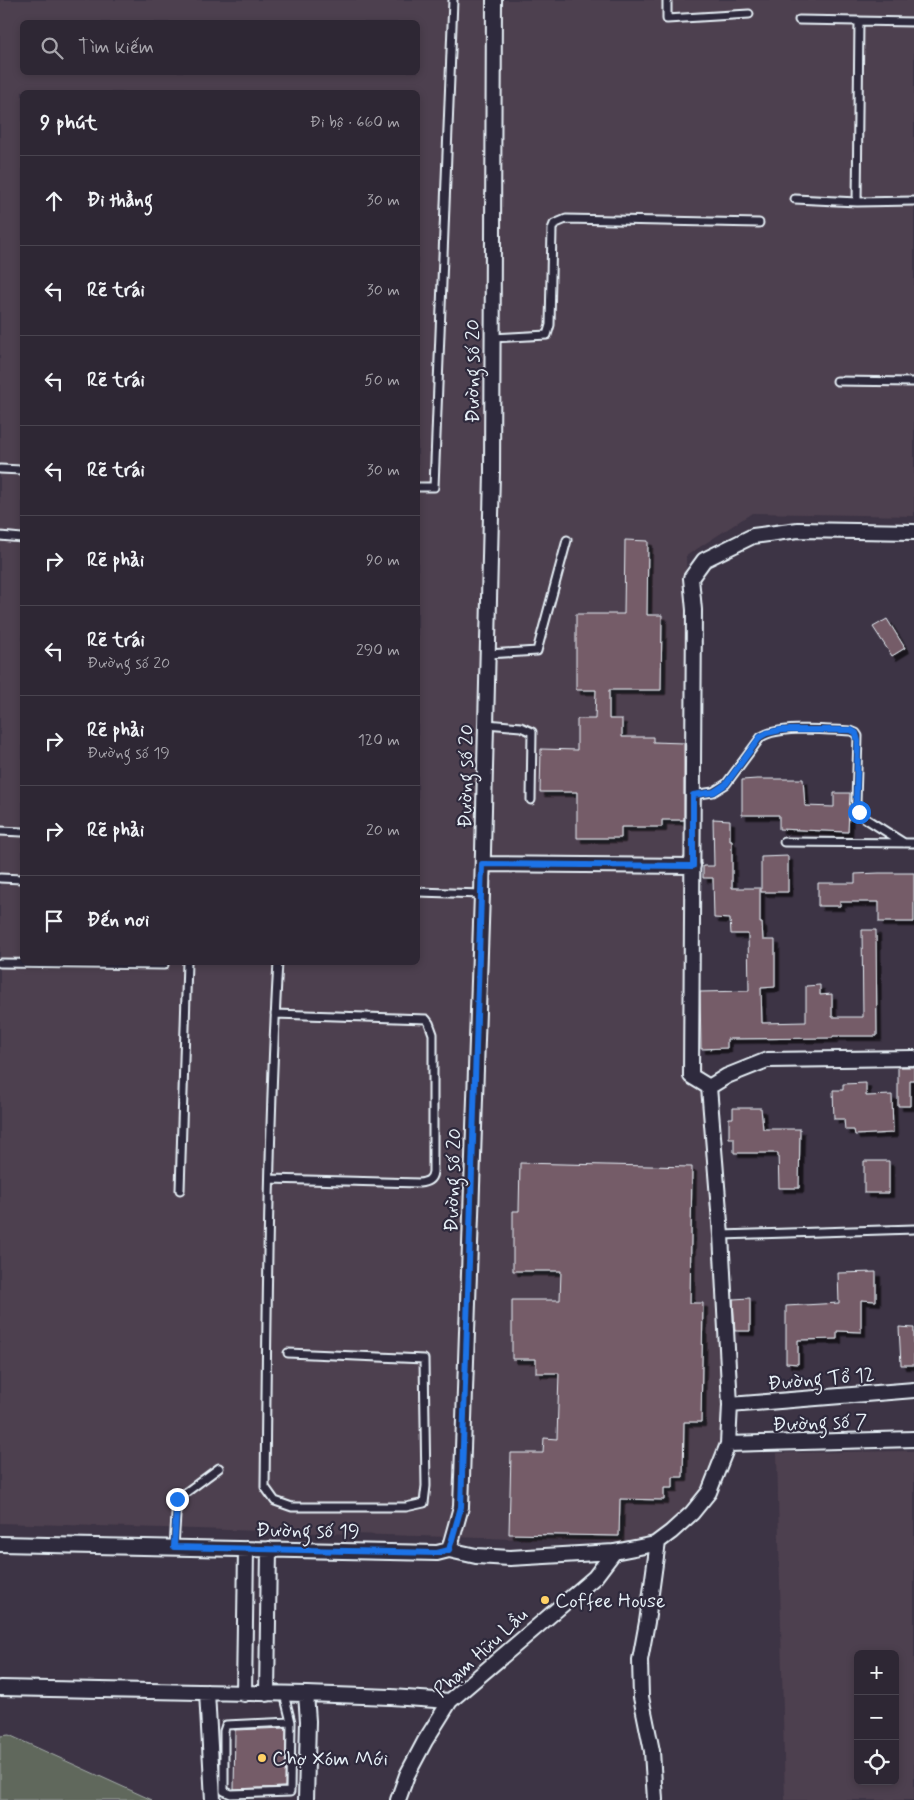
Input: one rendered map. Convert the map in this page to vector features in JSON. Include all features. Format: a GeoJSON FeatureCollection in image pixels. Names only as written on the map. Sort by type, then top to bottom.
{"type":"FeatureCollection","features":[{"type":"Feature","properties":{"kind":"street","name":"Đường số 20"},"geometry":{"type":"LineString","coordinates":[[449,1550],[461,1507],[482,894],[492,473],[494,0]]}},
{"type":"Feature","properties":{"kind":"street"},"geometry":{"type":"LineString","coordinates":[[710,1087],[691,1076],[694,610],[692,578],[704,560],[753,536],[798,530],[914,532]]}},
{"type":"Feature","properties":{"kind":"street"},"geometry":{"type":"LineString","coordinates":[[482,864],[693,866]]}},
{"type":"Feature","properties":{"kind":"street"},"geometry":{"type":"LineString","coordinates":[[710,1087],[727,1076],[767,1060],[914,1058]]}},
{"type":"Feature","properties":{"kind":"street"},"geometry":{"type":"LineString","coordinates":[[655,1800],[652,1751],[640,1697],[640,1660],[658,1542],[692,1513],[709,1492],[728,1444],[730,1405],[721,1235],[710,1087]]}},
{"type":"Feature","properties":{"kind":"street","name":"Đường Tổ 12"},"geometry":{"type":"LineString","coordinates":[[730,1405],[914,1390]]}},
{"type":"Feature","properties":{"kind":"street","name":"Đường số 7"},"geometry":{"type":"LineString","coordinates":[[728,1444],[914,1439]]}},
{"type":"Feature","properties":{"kind":"street","name":"Đường số 19"},"geometry":{"type":"LineString","coordinates":[[0,1544],[437,1553],[449,1550],[476,1556],[510,1558],[614,1552],[658,1542]]}},
{"type":"Feature","properties":{"kind":"street"},"geometry":{"type":"LineString","coordinates":[[244,1694],[246,1549]]}},
{"type":"Feature","properties":{"kind":"street"},"geometry":{"type":"LineString","coordinates":[[267,1694],[269,1549]]}},
{"type":"Feature","properties":{"kind":"street","name":"Phạm Hữu Lầu"},"geometry":{"type":"LineString","coordinates":[[398,1800],[421,1750],[450,1701],[595,1577],[614,1552]]}},
{"type":"Feature","properties":{"kind":"street"},"geometry":{"type":"LineString","coordinates":[[0,1688],[306,1694],[450,1701]]}},
{"type":"Feature","properties":{"kind":"street"},"geometry":{"type":"LineString","coordinates":[[207,1692],[212,1800]]}},
{"type":"Feature","properties":{"kind":"street"},"geometry":{"type":"LineString","coordinates":[[306,1694],[308,1731],[306,1800]]}},
{"type":"Feature","properties":{"kind":"lane"},"geometry":{"type":"LineString","coordinates":[[420,487],[434,487],[453,0]]}},
{"type":"Feature","properties":{"kind":"lane"},"geometry":{"type":"LineString","coordinates":[[667,0],[667,19],[749,14]]}},
{"type":"Feature","properties":{"kind":"lane"},"geometry":{"type":"LineString","coordinates":[[798,20],[914,22]]}},
{"type":"Feature","properties":{"kind":"lane"},"geometry":{"type":"LineString","coordinates":[[857,202],[859,21]]}},
{"type":"Feature","properties":{"kind":"lane"},"geometry":{"type":"LineString","coordinates":[[795,199],[857,202],[914,201]]}},
{"type":"Feature","properties":{"kind":"lane"},"geometry":{"type":"LineString","coordinates":[[492,338],[546,336],[550,325],[552,229],[554,224],[559,221],[566,219],[759,223]]}},
{"type":"Feature","properties":{"kind":"lane"},"geometry":{"type":"LineString","coordinates":[[837,381],[914,382]]}},
{"type":"Feature","properties":{"kind":"lane"},"geometry":{"type":"LineString","coordinates":[[0,469],[20,470]]}},
{"type":"Feature","properties":{"kind":"lane"},"geometry":{"type":"LineString","coordinates":[[0,536],[20,538]]}},
{"type":"Feature","properties":{"kind":"lane"},"geometry":{"type":"LineString","coordinates":[[488,654],[537,651],[567,540]]}},
{"type":"Feature","properties":{"kind":"lane"},"geometry":{"type":"LineString","coordinates":[[486,724],[521,727],[532,732],[531,800]]}},
{"type":"Feature","properties":{"kind":"lane"},"geometry":{"type":"LineString","coordinates":[[693,795],[714,792],[726,784],[760,737],[767,733],[781,730],[851,730],[856,733],[858,741],[856,802],[859,812],[873,824],[904,843]]}},
{"type":"Feature","properties":{"kind":"lane"},"geometry":{"type":"LineString","coordinates":[[0,831],[20,832]]}},
{"type":"Feature","properties":{"kind":"lane"},"geometry":{"type":"LineString","coordinates":[[784,842],[914,843]]}},
{"type":"Feature","properties":{"kind":"lane"},"geometry":{"type":"LineString","coordinates":[[0,878],[20,879]]}},
{"type":"Feature","properties":{"kind":"lane"},"geometry":{"type":"LineString","coordinates":[[420,892],[482,894]]}},
{"type":"Feature","properties":{"kind":"lane"},"geometry":{"type":"LineString","coordinates":[[0,963],[20,963]]}},
{"type":"Feature","properties":{"kind":"lane"},"geometry":{"type":"LineString","coordinates":[[180,1190],[187,965]]}},
{"type":"Feature","properties":{"kind":"lane"},"geometry":{"type":"LineString","coordinates":[[278,965],[272,1060],[265,1487],[275,1501],[292,1507],[406,1507],[424,1503],[426,1486],[424,1359],[288,1353]]}},
{"type":"Feature","properties":{"kind":"lane"},"geometry":{"type":"LineString","coordinates":[[270,1179],[420,1183],[430,1180],[433,1172],[433,1034],[430,1023],[426,1019],[275,1014]]}},
{"type":"Feature","properties":{"kind":"lane"},"geometry":{"type":"LineString","coordinates":[[721,1235],[914,1229]]}},
{"type":"Feature","properties":{"kind":"lane"},"geometry":{"type":"LineString","coordinates":[[174,1547],[177,1499],[218,1468]]}},
{"type":"Feature","properties":{"kind":"lane"},"geometry":{"type":"LineString","coordinates":[[284,1694],[291,1722],[290,1792],[231,1794],[224,1791],[224,1731],[226,1725],[291,1722]]}},
{"type":"Feature","properties":{"kind":"shaded area"},"geometry":{"type":"Polygon","coordinates":[[[0,0],[914,0],[914,516],[752,513],[686,556],[695,1040],[725,1163],[722,1440],[710,1483],[687,1512],[648,1543],[0,1523],[0,0]]]}},
{"type":"Feature","properties":{"kind":"shaded area"},"geometry":{"type":"Polygon","coordinates":[[[914,1451],[914,1800],[785,1800],[777,1453],[914,1451]]]}},
{"type":"Feature","properties":{"kind":"green space"},"geometry":{"type":"Polygon","coordinates":[[[9,1735],[152,1800],[0,1800],[0,1736],[9,1735]]]}},
{"type":"Feature","properties":{"kind":"building"},"geometry":{"type":"Polygon","coordinates":[[[625,540],[648,541],[647,615],[662,615],[661,690],[609,690],[609,719],[622,719],[622,737],[653,737],[653,742],[684,743],[684,820],[662,820],[662,827],[621,827],[621,838],[577,838],[577,792],[540,792],[541,749],[577,750],[577,719],[595,719],[596,690],[576,690],[576,614],[624,614],[625,540]]]}},
{"type":"Feature","properties":{"kind":"building"},"geometry":{"type":"Polygon","coordinates":[[[887,619],[905,648],[892,656],[873,627],[887,619]]]}},
{"type":"Feature","properties":{"kind":"building"},"geometry":{"type":"Polygon","coordinates":[[[803,779],[805,806],[834,807],[834,793],[850,793],[848,832],[779,829],[779,815],[742,815],[742,780],[803,779]]]}},
{"type":"Feature","properties":{"kind":"building"},"geometry":{"type":"Polygon","coordinates":[[[713,819],[730,820],[732,888],[760,888],[760,923],[762,923],[763,940],[775,940],[775,987],[761,988],[762,1023],[806,1022],[806,986],[820,985],[820,995],[832,994],[832,1017],[863,1017],[862,930],[876,930],[877,1036],[727,1039],[727,1048],[701,1049],[700,992],[749,991],[748,934],[731,934],[730,919],[714,918],[713,878],[703,878],[703,866],[714,866],[713,819]]]}},
{"type":"Feature","properties":{"kind":"building"},"geometry":{"type":"Polygon","coordinates":[[[788,856],[788,892],[761,892],[761,857],[788,856]]]}},
{"type":"Feature","properties":{"kind":"building"},"geometry":{"type":"Polygon","coordinates":[[[914,873],[914,922],[879,922],[879,902],[840,902],[840,906],[818,906],[818,883],[855,883],[855,874],[914,873]]]}},
{"type":"Feature","properties":{"kind":"building"},"geometry":{"type":"Polygon","coordinates":[[[898,1067],[914,1067],[914,1080],[910,1080],[910,1106],[898,1106],[898,1067]]]}},
{"type":"Feature","properties":{"kind":"building"},"geometry":{"type":"Polygon","coordinates":[[[866,1083],[866,1096],[892,1095],[893,1133],[855,1135],[854,1130],[845,1130],[844,1119],[834,1119],[833,1090],[843,1090],[843,1084],[866,1083]]]}},
{"type":"Feature","properties":{"kind":"building"},"geometry":{"type":"Polygon","coordinates":[[[733,1108],[761,1108],[763,1129],[800,1129],[799,1188],[779,1188],[778,1153],[734,1153],[734,1138],[729,1138],[729,1118],[733,1118],[733,1108]]]}},
{"type":"Feature","properties":{"kind":"building"},"geometry":{"type":"Polygon","coordinates":[[[864,1161],[889,1161],[889,1193],[864,1193],[864,1161]]]}},
{"type":"Feature","properties":{"kind":"building"},"geometry":{"type":"Polygon","coordinates":[[[520,1163],[692,1167],[690,1303],[703,1303],[701,1422],[684,1422],[683,1477],[673,1477],[673,1488],[664,1488],[664,1500],[620,1499],[619,1536],[509,1534],[511,1453],[543,1453],[544,1438],[557,1439],[559,1373],[536,1373],[536,1359],[512,1359],[512,1300],[560,1300],[561,1271],[513,1271],[513,1211],[519,1211],[520,1163]]]}},
{"type":"Feature","properties":{"kind":"building"},"geometry":{"type":"Polygon","coordinates":[[[876,1272],[876,1301],[861,1300],[861,1332],[837,1331],[837,1339],[798,1340],[798,1364],[786,1363],[786,1306],[839,1303],[838,1273],[876,1272]]]}},
{"type":"Feature","properties":{"kind":"building"},"geometry":{"type":"Polygon","coordinates":[[[750,1298],[750,1331],[735,1331],[733,1299],[750,1298]]]}},
{"type":"Feature","properties":{"kind":"building"},"geometry":{"type":"Polygon","coordinates":[[[899,1327],[914,1328],[914,1365],[901,1365],[899,1327]]]}},
{"type":"Feature","properties":{"kind":"building","name":"Chợ Xóm Mới"},"geometry":{"type":"Polygon","coordinates":[[[286,1728],[285,1787],[234,1789],[235,1730],[286,1728]]]}},
{"type":"Feature","properties":{"kind":"place","name":"Coffee House"},"geometry":{"type":"Point","coordinates":[545,1600]}},
{"type":"Feature","properties":{"kind":"place","name":"Chợ Xóm Mới"},"geometry":{"type":"Point","coordinates":[262,1758]}},
{"type":"Feature","properties":{"kind":"route"},"geometry":{"type":"LineString","coordinates":[[177,1499],[174,1547],[437,1553],[449,1550],[461,1507],[482,864],[693,866],[693,795],[706,794],[720,789],[731,779],[760,737],[774,730],[851,730],[856,733],[858,741],[856,802],[859,812]]}}]}
